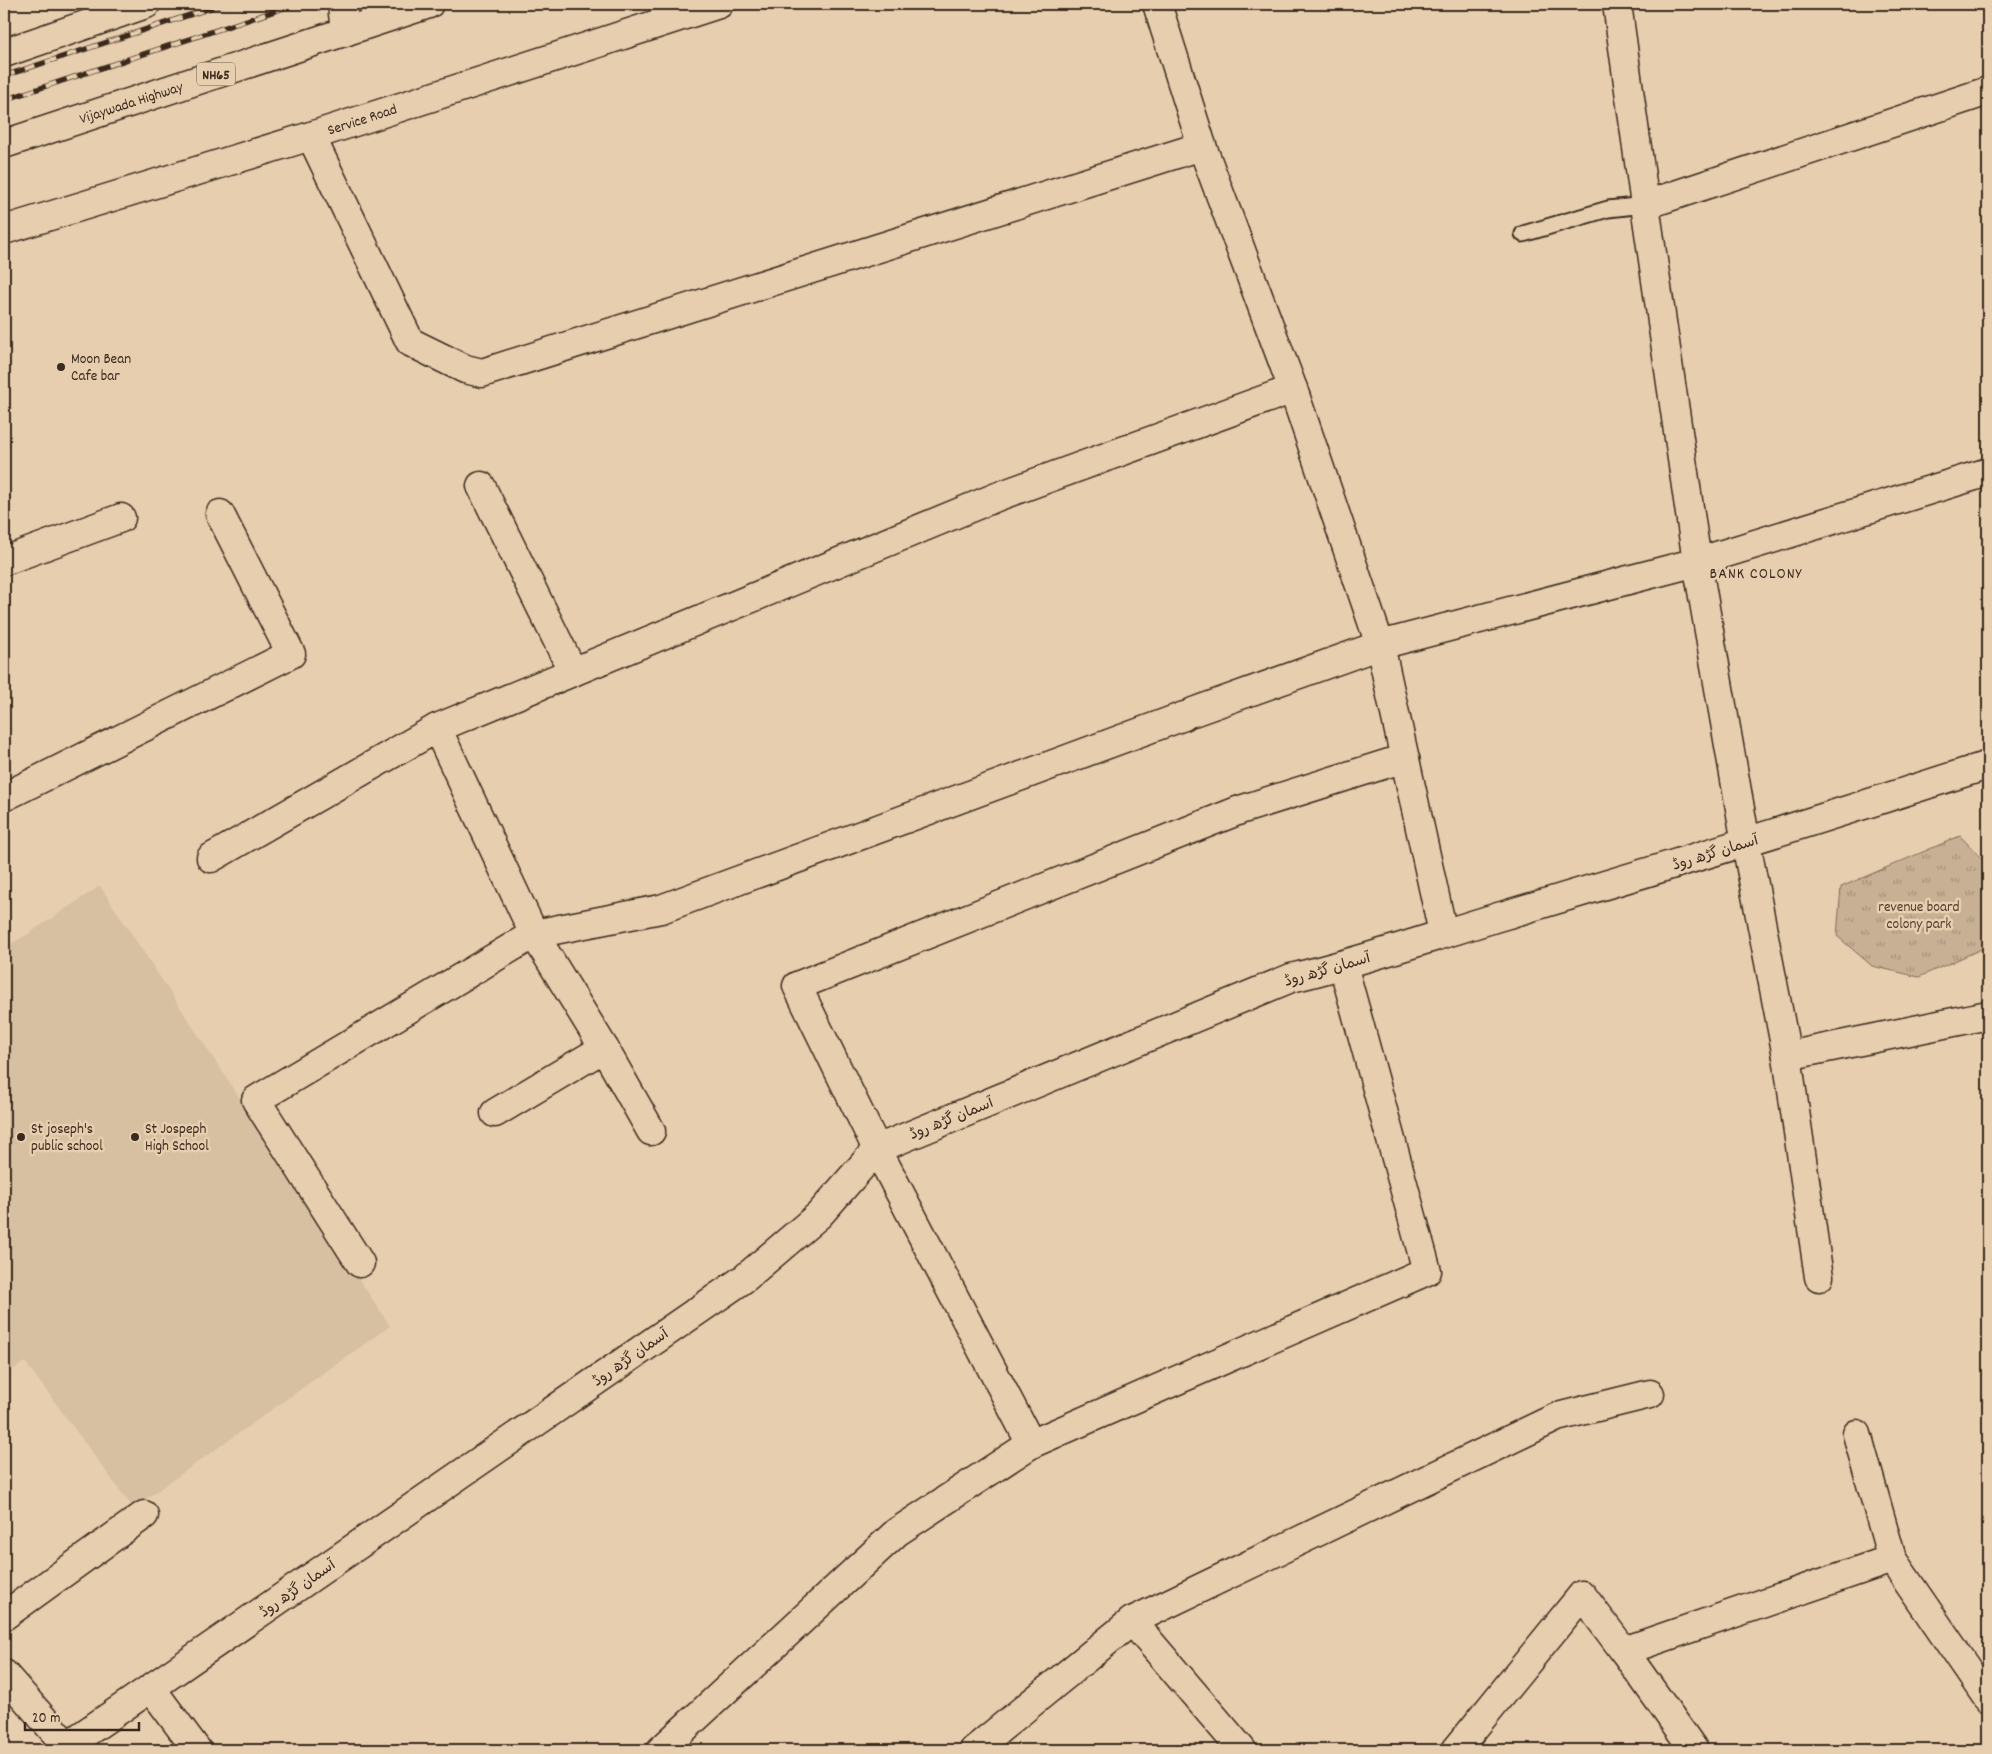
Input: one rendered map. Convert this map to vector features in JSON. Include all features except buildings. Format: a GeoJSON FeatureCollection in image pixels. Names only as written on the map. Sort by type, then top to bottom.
{"type":"FeatureCollection","features":[{"type":"Feature","properties":{"kind":"main road"},"geometry":{"type":"LineString","coordinates":[[4,52],[146,4]]}},
{"type":"Feature","properties":{"kind":"main road"},"geometry":{"type":"LineString","coordinates":[[342,4],[345,32]]}},
{"type":"Feature","properties":{"kind":"main road","name":"Vijaywada Highway"},"geometry":{"type":"LineString","coordinates":[[4,144],[429,4]]}},
{"type":"Feature","properties":{"kind":"main road","name":"Service Road"},"geometry":{"type":"LineString","coordinates":[[4,230],[311,136],[719,4]]}},
{"type":"Feature","properties":{"kind":"main road"},"geometry":{"type":"LineString","coordinates":[[1157,4],[1202,146],[1293,389],[1380,645],[1443,933]]}},
{"type":"Feature","properties":{"kind":"main road"},"geometry":{"type":"LineString","coordinates":[[1617,4],[1644,205],[1697,562],[1746,843],[1787,1056],[1819,1277]]}},
{"type":"Feature","properties":{"kind":"main road"},"geometry":{"type":"LineString","coordinates":[[1644,205],[1988,91]]}},
{"type":"Feature","properties":{"kind":"main road"},"geometry":{"type":"LineString","coordinates":[[311,136],[410,342],[465,369],[482,372],[1202,146]]}},
{"type":"Feature","properties":{"kind":"main road"},"geometry":{"type":"LineString","coordinates":[[211,858],[437,728],[999,496],[1293,389]]}},
{"type":"Feature","properties":{"kind":"main road"},"geometry":{"type":"LineString","coordinates":[[360,1263],[256,1100],[534,934],[661,909],[1380,645],[1697,562],[1988,472]]}},
{"type":"Feature","properties":{"kind":"main road"},"geometry":{"type":"LineString","coordinates":[[481,486],[573,672]]}},
{"type":"Feature","properties":{"kind":"main road"},"geometry":{"type":"LineString","coordinates":[[4,797],[291,654],[220,514]]}},
{"type":"Feature","properties":{"kind":"main road"},"geometry":{"type":"LineString","coordinates":[[4,561],[121,518]]}},
{"type":"Feature","properties":{"kind":"main road"},"geometry":{"type":"LineString","coordinates":[[437,728],[534,934],[604,1048],[651,1131]]}},
{"type":"Feature","properties":{"kind":"main road"},"geometry":{"type":"LineString","coordinates":[[1031,1444],[877,1148],[797,986],[1240,810],[1405,758]]}},
{"type":"Feature","properties":{"kind":"main road","name":"آسمان گڑھ روڈ"},"geometry":{"type":"LineString","coordinates":[[64,1748],[745,1278],[819,1216],[877,1148],[1292,978],[1343,965],[1443,933],[1746,843],[1988,765]]}},
{"type":"Feature","properties":{"kind":"main road"},"geometry":{"type":"LineString","coordinates":[[661,1750],[897,1532],[1031,1444],[1427,1271],[1343,965]]}},
{"type":"Feature","properties":{"kind":"main road"},"geometry":{"type":"LineString","coordinates":[[1787,1056],[1988,1015]]}},
{"type":"Feature","properties":{"kind":"main road"},"geometry":{"type":"LineString","coordinates":[[495,1113],[604,1048]]}},
{"type":"Feature","properties":{"kind":"main road"},"geometry":{"type":"LineString","coordinates":[[974,1750],[1132,1621],[1557,1417],[1650,1394]]}},
{"type":"Feature","properties":{"kind":"main road"},"geometry":{"type":"LineString","coordinates":[[1857,1434],[1892,1558],[1988,1699]]}},
{"type":"Feature","properties":{"kind":"main road"},"geometry":{"type":"LineString","coordinates":[[4,1616],[144,1515]]}},
{"type":"Feature","properties":{"kind":"main road"},"geometry":{"type":"LineString","coordinates":[[1624,1650],[1892,1558]]}},
{"type":"Feature","properties":{"kind":"main road"},"geometry":{"type":"LineString","coordinates":[[1456,1750],[1582,1595],[1624,1650],[1694,1750]]}},
{"type":"Feature","properties":{"kind":"main road"},"geometry":{"type":"LineString","coordinates":[[1132,1621],[1242,1750]]}},
{"type":"Feature","properties":{"kind":"main road"},"geometry":{"type":"LineString","coordinates":[[4,1674],[64,1748]]}},
{"type":"Feature","properties":{"kind":"main road"},"geometry":{"type":"LineString","coordinates":[[151,1688],[197,1750]]}},
{"type":"Feature","properties":{"kind":"lane"},"geometry":{"type":"LineString","coordinates":[[1523,234],[1608,209],[1644,205]]}},
{"type":"Feature","properties":{"kind":"shaded area","name":"St Jospeph High School"},"geometry":{"type":"Polygon","coordinates":[[[100,886],[390,1326],[133,1508],[25,1362],[4,1375],[4,948],[100,886]]]}},
{"type":"Feature","properties":{"kind":"green space","name":"revenue board colony park"},"geometry":{"type":"Polygon","coordinates":[[[1960,836],[1988,865],[1988,946],[1919,977],[1872,966],[1837,936],[1841,887],[1960,836]]]}},
{"type":"Feature","properties":{"kind":"railway"},"geometry":{"type":"LineString","coordinates":[[4,76],[223,4]]}},
{"type":"Feature","properties":{"kind":"railway"},"geometry":{"type":"LineString","coordinates":[[4,100],[296,4]]}},
{"type":"Feature","properties":{"kind":"place","name":"Moon Bean Cafe bar"},"geometry":{"type":"Point","coordinates":[61,367]}},
{"type":"Feature","properties":{"kind":"place","name":"St joseph's public school"},"geometry":{"type":"Point","coordinates":[21,1137]}},
{"type":"Feature","properties":{"kind":"place","name":"St Jospeph High School"},"geometry":{"type":"Point","coordinates":[135,1137]}},
{"type":"Feature","properties":{"kind":"district","name":"BANK COLONY"},"geometry":{"type":"Point","coordinates":[1756,572]}}]}
